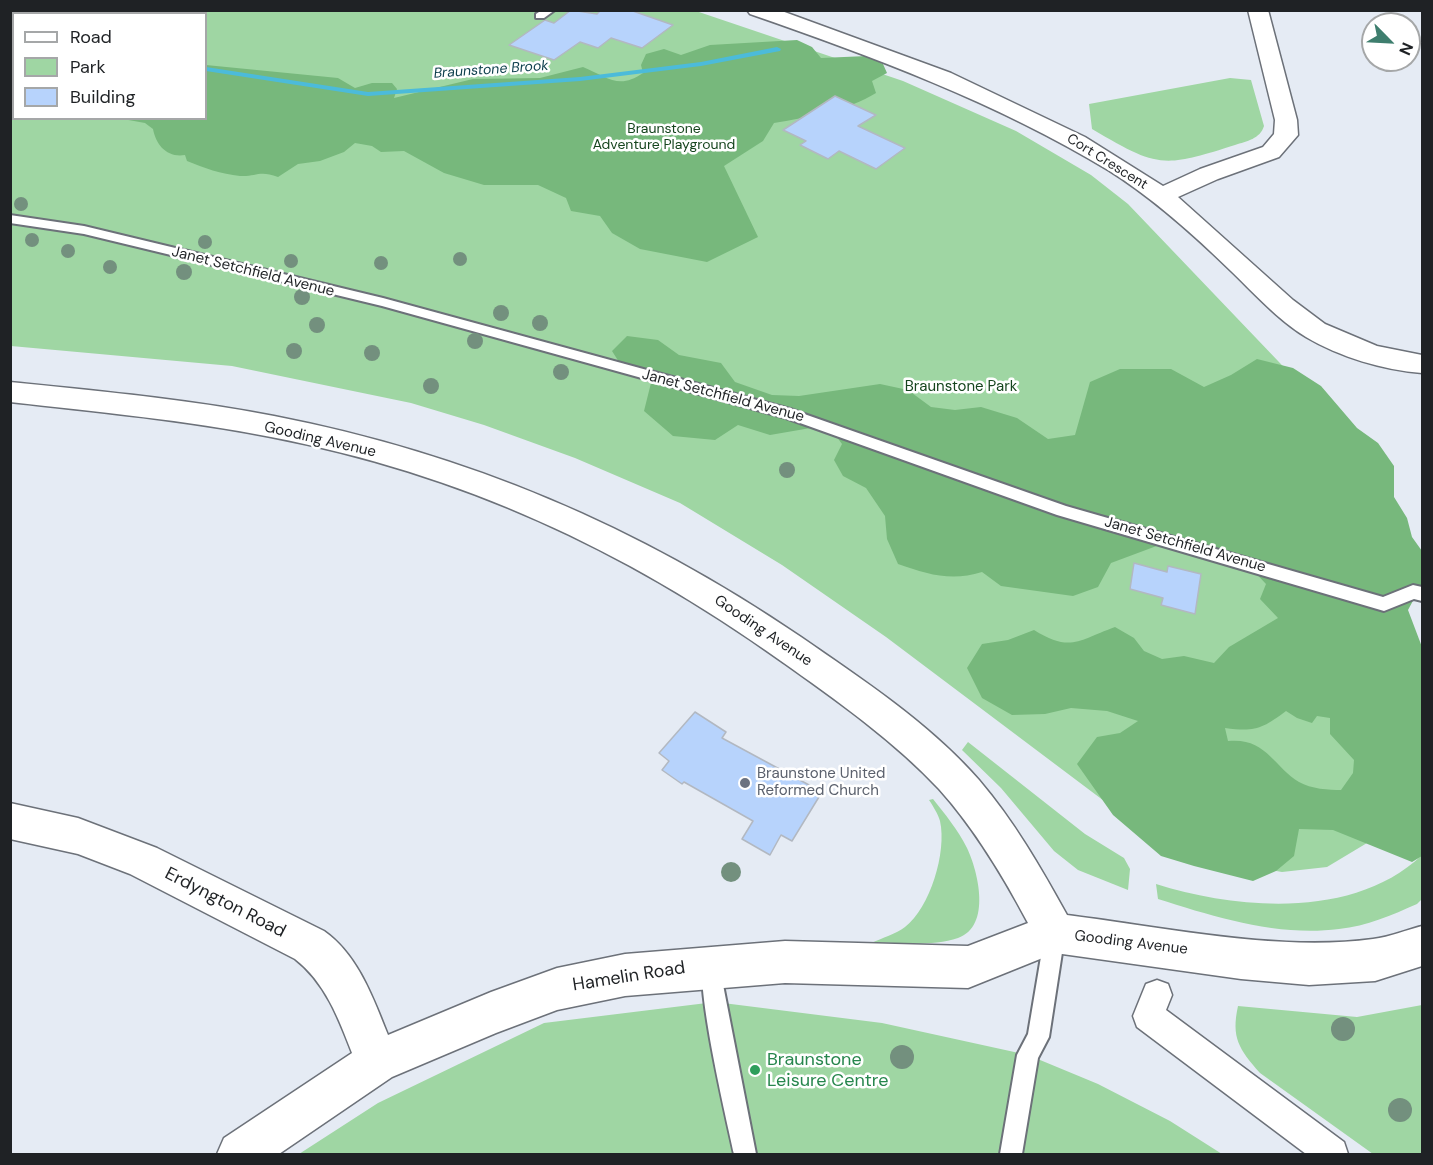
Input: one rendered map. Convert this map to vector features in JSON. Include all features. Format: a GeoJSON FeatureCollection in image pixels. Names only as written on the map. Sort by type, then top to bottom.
{"type":"FeatureCollection","features":[{"type":"Feature","properties":{"kind":"street","name":"Cort Crescent"},"geometry":{"type":"LineString","coordinates":[[757,10],[882,53],[988,97],[1083,146],[1161,196],[1205,231],[1281,303],[1314,329],[1376,356],[1422,364]]}},
{"type":"Feature","properties":{"kind":"street"},"geometry":{"type":"LineString","coordinates":[[1161,196],[1209,174],[1271,152],[1286,135],[1286,120],[1273,79],[1258,10]]}},
{"type":"Feature","properties":{"kind":"street","name":"Gooding Avenue"},"geometry":{"type":"LineString","coordinates":[[10,392],[153,407],[309,434],[433,469],[517,498],[600,534],[686,580],[774,636],[888,720],[965,791],[1018,864],[1055,933],[1241,958],[1309,964],[1376,960],[1422,946]]}},
{"type":"Feature","properties":{"kind":"street","name":"Erdyngton Road"},"geometry":{"type":"LineString","coordinates":[[10,821],[50,826],[122,852],[226,902],[319,952],[350,994],[377,1062]]}},
{"type":"Feature","properties":{"kind":"street","name":"Hamelin Road"},"geometry":{"type":"LineString","coordinates":[[240,1155],[377,1062],[491,1013],[557,988],[625,975],[711,966],[785,962],[968,968],[1055,933]]}},
{"type":"Feature","properties":{"kind":"street"},"geometry":{"type":"LineString","coordinates":[[1157,995],[1148,1016],[1332,1155]]}},
{"type":"Feature","properties":{"kind":"lane","name":"Janet Setchfield Avenue"},"geometry":{"type":"LineString","coordinates":[[10,219],[84,230],[383,302],[790,414],[1063,511],[1384,604],[1413,592],[1422,594]]}},
{"type":"Feature","properties":{"kind":"lane"},"geometry":{"type":"LineString","coordinates":[[1011,1155],[1028,1055],[1038,1037],[1055,933]]}},
{"type":"Feature","properties":{"kind":"lane"},"geometry":{"type":"LineString","coordinates":[[711,966],[715,1002],[745,1155]]}},
{"type":"Feature","properties":{"kind":"green space","name":"Braunstone Park"},"geometry":{"type":"Polygon","coordinates":[[[10,11],[696,11],[903,81],[1016,131],[1091,175],[1128,204],[1321,406],[1372,840],[1327,867],[1282,872],[1231,863],[1148,834],[886,637],[782,565],[680,503],[575,458],[484,425],[411,403],[232,366],[11,346],[10,11]]]}},
{"type":"Feature","properties":{"kind":"green space","name":"Braunstone Adventure Playground"},"geometry":{"type":"Polygon","coordinates":[[[797,40],[812,47],[821,58],[867,56],[883,64],[887,73],[872,81],[876,93],[865,99],[826,112],[774,123],[763,141],[724,166],[758,237],[707,262],[640,249],[612,233],[600,216],[571,211],[566,198],[538,185],[484,185],[444,173],[404,151],[381,152],[372,146],[355,143],[344,152],[320,161],[298,164],[278,177],[262,174],[240,176],[206,168],[187,161],[185,155],[168,152],[160,145],[153,129],[145,123],[128,120],[207,120],[207,65],[338,78],[355,88],[372,83],[392,83],[397,89],[394,98],[473,79],[540,78],[583,67],[606,78],[627,81],[643,73],[641,65],[646,54],[664,49],[681,55],[710,45],[797,40]]]}},
{"type":"Feature","properties":{"kind":"green space"},"geometry":{"type":"Polygon","coordinates":[[[1230,78],[1251,80],[1264,126],[1256,137],[1248,141],[1192,158],[1161,160],[1132,151],[1092,129],[1089,104],[1230,78]]]}},
{"type":"Feature","properties":{"kind":"green space"},"geometry":{"type":"Polygon","coordinates":[[[627,336],[658,340],[679,355],[721,363],[735,382],[772,395],[799,396],[880,384],[908,390],[931,407],[955,410],[981,407],[1017,418],[1048,439],[1075,435],[1090,382],[1120,369],[1171,369],[1204,387],[1231,375],[1257,359],[1293,368],[1321,386],[1357,428],[1378,443],[1394,466],[1394,497],[1407,518],[1412,537],[1422,551],[1422,584],[1408,610],[1422,647],[1422,856],[1412,862],[1333,830],[1299,829],[1294,856],[1276,871],[1253,881],[1161,856],[1113,815],[1077,764],[1097,737],[1120,733],[1138,721],[1107,711],[1071,708],[1045,714],[1012,715],[982,698],[967,668],[982,644],[1008,640],[1034,630],[1066,643],[1083,640],[1115,627],[1134,638],[1144,651],[1162,659],[1184,656],[1214,663],[1229,647],[1278,618],[1260,599],[1266,584],[1250,567],[1225,549],[1202,552],[1178,538],[1111,563],[1098,587],[1073,596],[1001,586],[982,572],[971,575],[939,576],[909,568],[898,564],[887,539],[885,516],[866,488],[843,476],[834,460],[842,444],[828,425],[770,435],[738,425],[715,440],[673,436],[644,411],[651,383],[626,373],[612,351],[627,336]],[[1286,711],[1258,728],[1244,730],[1225,728],[1228,741],[1241,741],[1261,748],[1299,782],[1320,789],[1341,790],[1353,773],[1354,760],[1330,734],[1330,718],[1317,716],[1312,723],[1286,711]]]}},
{"type":"Feature","properties":{"kind":"green space"},"geometry":{"type":"Polygon","coordinates":[[[968,742],[1085,834],[1124,858],[1130,869],[1128,890],[1078,870],[1054,851],[1001,788],[962,750],[968,742]]]}},
{"type":"Feature","properties":{"kind":"green space"},"geometry":{"type":"Polygon","coordinates":[[[933,799],[960,835],[971,858],[978,883],[979,897],[979,910],[975,922],[969,932],[948,941],[871,943],[905,927],[922,907],[929,893],[939,863],[942,834],[937,813],[929,800],[933,799]]]}},
{"type":"Feature","properties":{"kind":"green space"},"geometry":{"type":"Polygon","coordinates":[[[1422,855],[1422,899],[1417,904],[1349,928],[1316,931],[1270,928],[1224,919],[1158,899],[1156,884],[1189,893],[1259,903],[1295,903],[1330,899],[1364,890],[1395,876],[1422,855]]]}},
{"type":"Feature","properties":{"kind":"green space","name":"Braunstone Leisure Centre"},"geometry":{"type":"Polygon","coordinates":[[[715,1002],[882,1023],[1028,1055],[1098,1084],[1170,1121],[1222,1154],[299,1154],[378,1103],[544,1023],[715,1002]]]}},
{"type":"Feature","properties":{"kind":"green space"},"geometry":{"type":"Polygon","coordinates":[[[1422,1005],[1422,1154],[1373,1154],[1260,1073],[1242,1050],[1236,1035],[1238,1006],[1357,1017],[1422,1005]]]}},
{"type":"Feature","properties":{"kind":"building"},"geometry":{"type":"Polygon","coordinates":[[[571,10],[597,14],[601,10],[630,10],[673,25],[642,48],[611,38],[598,48],[580,42],[554,60],[509,45],[545,20],[554,23],[571,10]]]}},
{"type":"Feature","properties":{"kind":"building"},"geometry":{"type":"Polygon","coordinates":[[[835,96],[876,115],[858,126],[905,148],[876,169],[839,151],[828,159],[800,145],[806,141],[783,130],[835,96]]]}},
{"type":"Feature","properties":{"kind":"building"},"geometry":{"type":"Polygon","coordinates":[[[1134,563],[1167,572],[1168,566],[1201,574],[1195,614],[1161,605],[1163,598],[1130,589],[1134,563]]]}},
{"type":"Feature","properties":{"kind":"building","name":"Braunstone United Reformed Church"},"geometry":{"type":"Polygon","coordinates":[[[695,712],[726,732],[722,738],[822,792],[792,841],[781,835],[770,855],[742,839],[753,821],[684,782],[682,784],[662,770],[669,761],[659,753],[695,712]]]}},
{"type":"Feature","properties":{"kind":"waterway","name":"Braunstone Brook"},"geometry":{"type":"LineString","coordinates":[[207,69],[368,94],[580,79],[701,64],[777,49]]}},
{"type":"Feature","properties":{"kind":"place","name":"Braunstone United Reformed Church"},"geometry":{"type":"Point","coordinates":[745,783]}},
{"type":"Feature","properties":{"kind":"place","name":"Braunstone Leisure Centre"},"geometry":{"type":"Point","coordinates":[755,1070]}}]}
